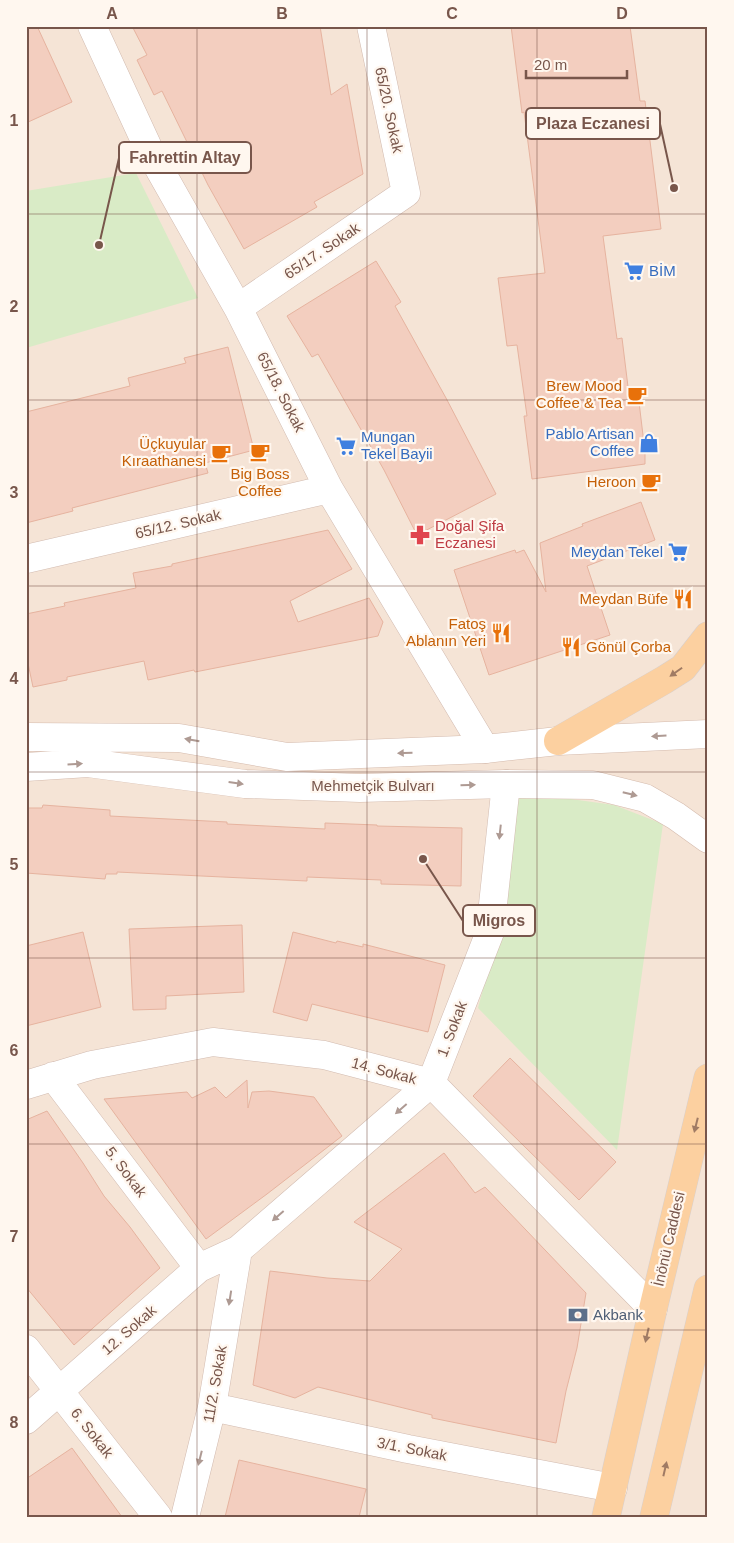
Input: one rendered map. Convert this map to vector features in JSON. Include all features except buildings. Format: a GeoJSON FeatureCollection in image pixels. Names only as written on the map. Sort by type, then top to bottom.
{"type":"FeatureCollection","features":[{"type":"Feature","properties":{"kind":"main road"},"geometry":{"type":"LineString","coordinates":[[558,741],[683,668],[708,636]]}},
{"type":"Feature","properties":{"kind":"main road","name":"İnönü Caddesi"},"geometry":{"type":"LineString","coordinates":[[606,1517],[708,1078]]}},
{"type":"Feature","properties":{"kind":"main road"},"geometry":{"type":"LineString","coordinates":[[654,1517],[708,1289]]}},
{"type":"Feature","properties":{"kind":"street","name":"65/18. Sokak"},"geometry":{"type":"LineString","coordinates":[[92,26],[152,156],[238,308],[329,489],[486,750]]}},
{"type":"Feature","properties":{"kind":"street","name":"65/20. Sokak"},"geometry":{"type":"LineString","coordinates":[[372,26],[406,193]]}},
{"type":"Feature","properties":{"kind":"street","name":"65/17. Sokak"},"geometry":{"type":"LineString","coordinates":[[238,308],[406,193]]}},
{"type":"Feature","properties":{"kind":"street","name":"65/12. Sokak"},"geometry":{"type":"LineString","coordinates":[[26,559],[329,489]]}},
{"type":"Feature","properties":{"kind":"street","name":"Mehmetçik Bulvarı"},"geometry":{"type":"LineString","coordinates":[[26,737],[179,738],[287,757],[486,750],[558,741],[708,734]]}},
{"type":"Feature","properties":{"kind":"street","name":"Mehmetçik Bulvarı"},"geometry":{"type":"LineString","coordinates":[[26,768],[88,763],[245,784],[360,788],[506,784],[593,785],[645,798],[676,816],[708,839]]}},
{"type":"Feature","properties":{"kind":"street","name":"1. Sokak"},"geometry":{"type":"LineString","coordinates":[[238,1250],[431,1083],[490,932],[506,784]]}},
{"type":"Feature","properties":{"kind":"street","name":"14. Sokak"},"geometry":{"type":"LineString","coordinates":[[26,1085],[92,1065],[213,1042],[324,1055],[431,1083],[653,1309]]}},
{"type":"Feature","properties":{"kind":"street","name":"5. Sokak"},"geometry":{"type":"LineString","coordinates":[[53,1076],[199,1268]]}},
{"type":"Feature","properties":{"kind":"street","name":"12. Sokak"},"geometry":{"type":"LineString","coordinates":[[26,1420],[199,1268],[238,1250]]}},
{"type":"Feature","properties":{"kind":"street","name":"11/2. Sokak"},"geometry":{"type":"LineString","coordinates":[[186,1517],[212,1407],[238,1250]]}},
{"type":"Feature","properties":{"kind":"street","name":"6. Sokak"},"geometry":{"type":"LineString","coordinates":[[26,1349],[158,1517]]}},
{"type":"Feature","properties":{"kind":"street","name":"3/1. Sokak"},"geometry":{"type":"LineString","coordinates":[[212,1407],[408,1449],[613,1488]]}},
{"type":"Feature","properties":{"kind":"shaded area"},"geometry":{"type":"Polygon","coordinates":[[[26,26],[708,26],[708,1517],[26,1517],[26,26]]]}},
{"type":"Feature","properties":{"kind":"green space"},"geometry":{"type":"Polygon","coordinates":[[[136,173],[198,298],[26,348],[26,191],[136,173]]]}},
{"type":"Feature","properties":{"kind":"green space"},"geometry":{"type":"Polygon","coordinates":[[[513,791],[614,805],[663,824],[617,1150],[478,1008],[494,948],[513,791]]]}},
{"type":"Feature","properties":{"kind":"place","name":"Plaza Eczanesi"},"geometry":{"type":"Point","coordinates":[674,188]}},
{"type":"Feature","properties":{"kind":"place","name":"Fahrettin Altay"},"geometry":{"type":"Point","coordinates":[99,245]}},
{"type":"Feature","properties":{"kind":"place","name":"BİM"},"geometry":{"type":"Point","coordinates":[634,271]}},
{"type":"Feature","properties":{"kind":"place","name":"Brew Mood Coffee & Tea"},"geometry":{"type":"Point","coordinates":[637,395]}},
{"type":"Feature","properties":{"kind":"place","name":"Pablo Artisan Coffee"},"geometry":{"type":"Point","coordinates":[649,443]}},
{"type":"Feature","properties":{"kind":"place","name":"Mungan Tekel Bayii"},"geometry":{"type":"Point","coordinates":[346,446]}},
{"type":"Feature","properties":{"kind":"place","name":"Big Boss Coffee"},"geometry":{"type":"Point","coordinates":[260,452]}},
{"type":"Feature","properties":{"kind":"place","name":"Üçkuyular Kıraathanesi"},"geometry":{"type":"Point","coordinates":[221,453]}},
{"type":"Feature","properties":{"kind":"place","name":"Heroon"},"geometry":{"type":"Point","coordinates":[651,482]}},
{"type":"Feature","properties":{"kind":"place","name":"Doğal Şifa Eczanesi"},"geometry":{"type":"Point","coordinates":[420,535]}},
{"type":"Feature","properties":{"kind":"place","name":"Meydan Tekel"},"geometry":{"type":"Point","coordinates":[678,552]}},
{"type":"Feature","properties":{"kind":"place","name":"Meydan Büfe"},"geometry":{"type":"Point","coordinates":[683,599]}},
{"type":"Feature","properties":{"kind":"place","name":"Fatoş Ablanın Yeri"},"geometry":{"type":"Point","coordinates":[501,633]}},
{"type":"Feature","properties":{"kind":"place","name":"Gönül Çorba"},"geometry":{"type":"Point","coordinates":[571,647]}},
{"type":"Feature","properties":{"kind":"place","name":"Migros"},"geometry":{"type":"Point","coordinates":[423,859]}},
{"type":"Feature","properties":{"kind":"place","name":"Akbank"},"geometry":{"type":"Point","coordinates":[578,1315]}}]}
